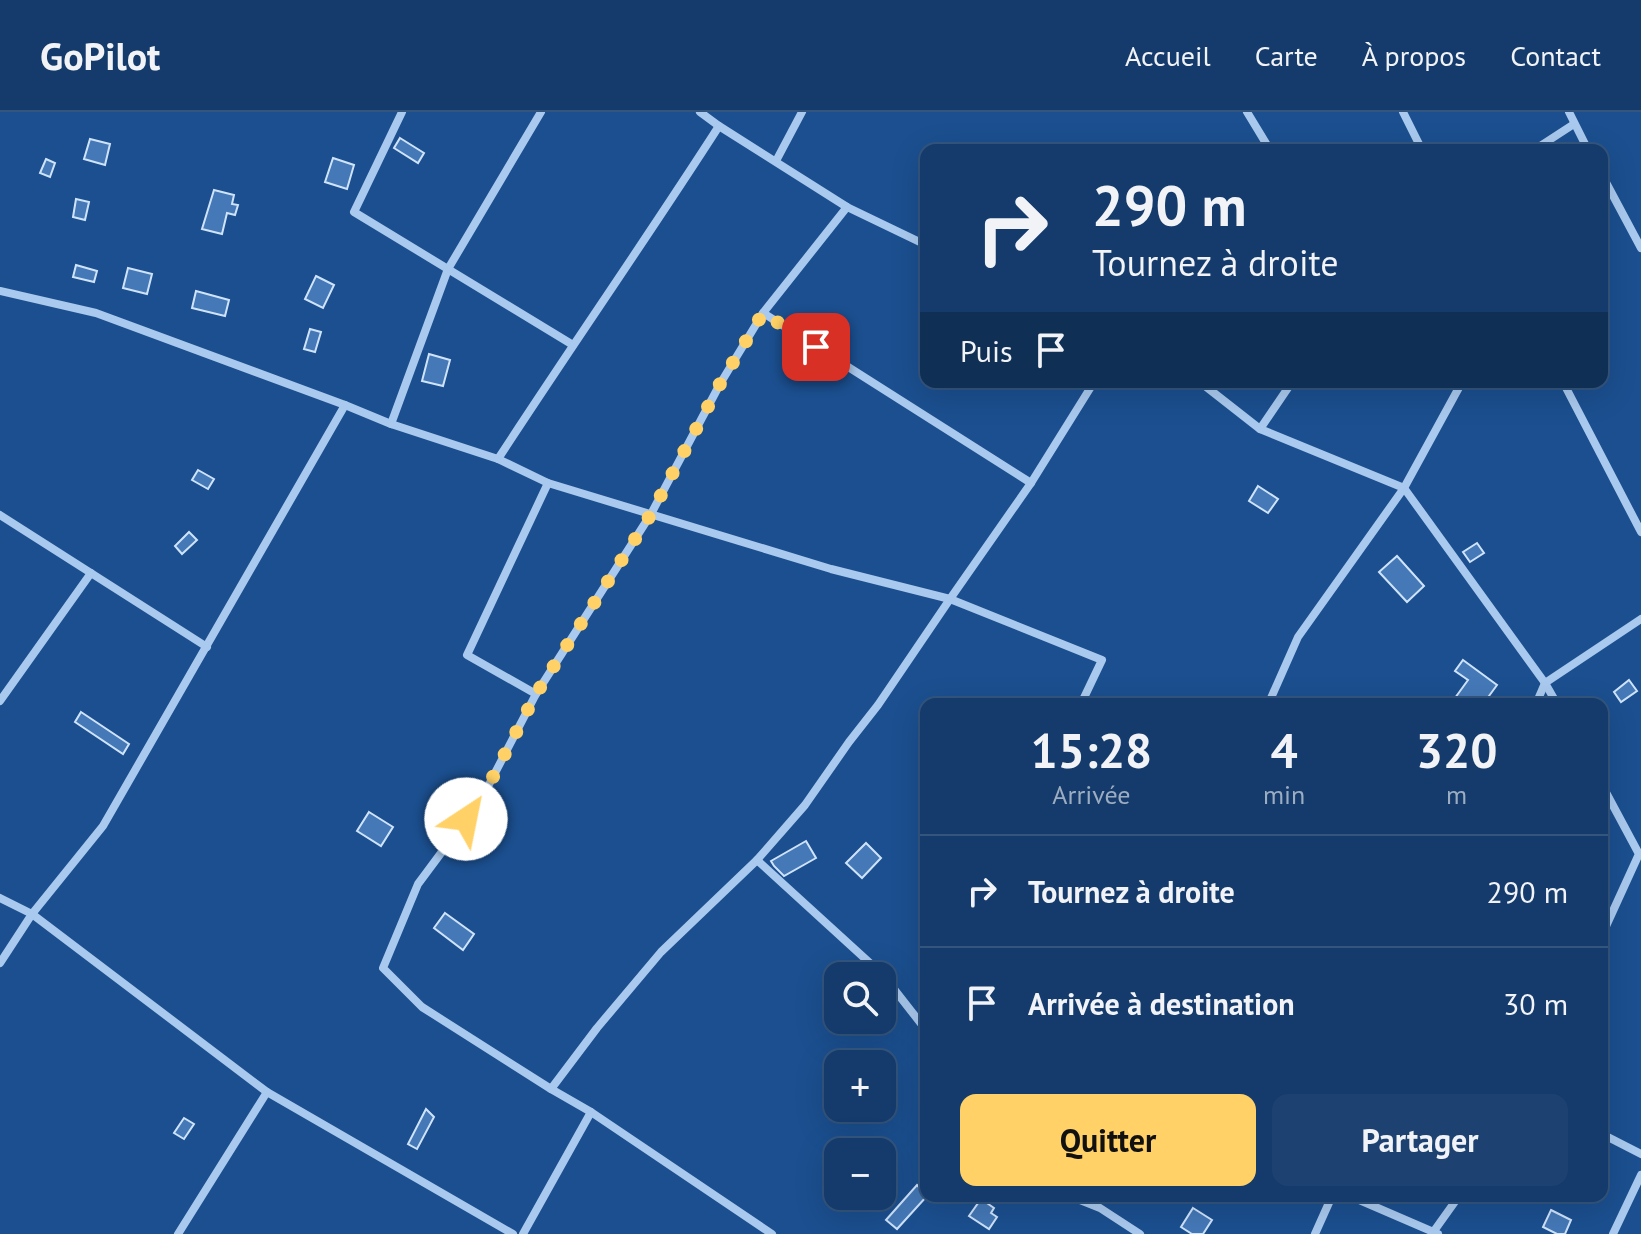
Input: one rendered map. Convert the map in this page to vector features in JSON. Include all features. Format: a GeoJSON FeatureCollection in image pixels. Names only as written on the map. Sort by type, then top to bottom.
{"type":"FeatureCollection","features":[{"type":"Feature","properties":{"kind":"street"},"geometry":{"type":"LineString","coordinates":[[402,112],[354,212],[573,345]]}},
{"type":"Feature","properties":{"kind":"street"},"geometry":{"type":"LineString","coordinates":[[391,424],[448,269],[541,112]]}},
{"type":"Feature","properties":{"kind":"street"},"geometry":{"type":"LineString","coordinates":[[700,112],[847,207],[920,242]]}},
{"type":"Feature","properties":{"kind":"street"},"geometry":{"type":"LineString","coordinates":[[776,161],[802,112]]}},
{"type":"Feature","properties":{"kind":"street"},"geometry":{"type":"LineString","coordinates":[[1247,112],[1266,144]]}},
{"type":"Feature","properties":{"kind":"street"},"geometry":{"type":"LineString","coordinates":[[1403,112],[1419,144]]}},
{"type":"Feature","properties":{"kind":"street"},"geometry":{"type":"LineString","coordinates":[[1569,112],[1585,144]]}},
{"type":"Feature","properties":{"kind":"street"},"geometry":{"type":"LineString","coordinates":[[1543,144],[1574,124]]}},
{"type":"Feature","properties":{"kind":"street"},"geometry":{"type":"LineString","coordinates":[[498,459],[719,126]]}},
{"type":"Feature","properties":{"kind":"street"},"geometry":{"type":"LineString","coordinates":[[1608,186],[1641,248]]}},
{"type":"Feature","properties":{"kind":"street"},"geometry":{"type":"LineString","coordinates":[[772,1234],[591,1112],[422,1007],[383,968],[418,884],[482,798],[536,694],[651,514],[720,384],[763,313],[847,207]]}},
{"type":"Feature","properties":{"kind":"street"},"geometry":{"type":"LineString","coordinates":[[0,291],[96,313],[391,424],[498,459],[548,483],[831,569],[950,599],[1102,660],[1084,698]]}},
{"type":"Feature","properties":{"kind":"street"},"geometry":{"type":"LineString","coordinates":[[763,313],[1031,483]]}},
{"type":"Feature","properties":{"kind":"street"},"geometry":{"type":"LineString","coordinates":[[551,1089],[661,952],[757,860],[805,805],[1031,483],[1090,388]]}},
{"type":"Feature","properties":{"kind":"street"},"geometry":{"type":"LineString","coordinates":[[1208,388],[1260,429],[1404,488],[1554,698]]}},
{"type":"Feature","properties":{"kind":"street"},"geometry":{"type":"LineString","coordinates":[[1260,429],[1288,388]]}},
{"type":"Feature","properties":{"kind":"street"},"geometry":{"type":"LineString","coordinates":[[1271,698],[1298,637],[1404,488],[1459,388]]}},
{"type":"Feature","properties":{"kind":"street"},"geometry":{"type":"LineString","coordinates":[[1566,388],[1641,532]]}},
{"type":"Feature","properties":{"kind":"street"},"geometry":{"type":"LineString","coordinates":[[0,963],[32,914],[103,826],[345,405]]}},
{"type":"Feature","properties":{"kind":"street"},"geometry":{"type":"LineString","coordinates":[[536,694],[467,655],[548,483]]}},
{"type":"Feature","properties":{"kind":"street"},"geometry":{"type":"LineString","coordinates":[[0,515],[207,647]]}},
{"type":"Feature","properties":{"kind":"street"},"geometry":{"type":"LineString","coordinates":[[0,701],[91,573]]}},
{"type":"Feature","properties":{"kind":"street"},"geometry":{"type":"LineString","coordinates":[[1539,698],[1545,683],[1641,619]]}},
{"type":"Feature","properties":{"kind":"street"},"geometry":{"type":"LineString","coordinates":[[1608,796],[1639,854],[1608,922]]}},
{"type":"Feature","properties":{"kind":"street"},"geometry":{"type":"LineString","coordinates":[[757,860],[883,975],[920,1022]]}},
{"type":"Feature","properties":{"kind":"street"},"geometry":{"type":"LineString","coordinates":[[0,898],[32,914],[267,1092],[513,1234]]}},
{"type":"Feature","properties":{"kind":"street"},"geometry":{"type":"LineString","coordinates":[[178,1234],[267,1092]]}},
{"type":"Feature","properties":{"kind":"street"},"geometry":{"type":"LineString","coordinates":[[523,1234],[591,1112]]}},
{"type":"Feature","properties":{"kind":"street"},"geometry":{"type":"LineString","coordinates":[[1608,1137],[1641,1154]]}},
{"type":"Feature","properties":{"kind":"street"},"geometry":{"type":"LineString","coordinates":[[1613,1234],[1641,1175]]}},
{"type":"Feature","properties":{"kind":"street"},"geometry":{"type":"LineString","coordinates":[[1085,1202],[1140,1234]]}},
{"type":"Feature","properties":{"kind":"street"},"geometry":{"type":"LineString","coordinates":[[1315,1234],[1329,1202]]}},
{"type":"Feature","properties":{"kind":"street"},"geometry":{"type":"LineString","coordinates":[[1364,1202],[1436,1233],[1455,1202]]}},
{"type":"Feature","properties":{"kind":"building"},"geometry":{"type":"Polygon","coordinates":[[[400,138],[424,153],[418,163],[394,148],[400,138]]]}},
{"type":"Feature","properties":{"kind":"building"},"geometry":{"type":"Polygon","coordinates":[[[90,139],[110,144],[105,165],[84,159],[90,139]]]}},
{"type":"Feature","properties":{"kind":"building"},"geometry":{"type":"Polygon","coordinates":[[[333,158],[354,165],[347,189],[325,182],[333,158]]]}},
{"type":"Feature","properties":{"kind":"building"},"geometry":{"type":"Polygon","coordinates":[[[46,159],[55,163],[50,177],[40,173],[46,159]]]}},
{"type":"Feature","properties":{"kind":"building"},"geometry":{"type":"Polygon","coordinates":[[[214,190],[234,195],[232,204],[238,205],[235,215],[227,213],[222,234],[202,229],[214,190]]]}},
{"type":"Feature","properties":{"kind":"building"},"geometry":{"type":"Polygon","coordinates":[[[76,199],[89,202],[85,220],[73,217],[76,199]]]}},
{"type":"Feature","properties":{"kind":"building"},"geometry":{"type":"Polygon","coordinates":[[[76,265],[97,271],[94,282],[73,277],[76,265]]]}},
{"type":"Feature","properties":{"kind":"building"},"geometry":{"type":"Polygon","coordinates":[[[128,268],[152,274],[147,294],[123,288],[128,268]]]}},
{"type":"Feature","properties":{"kind":"building"},"geometry":{"type":"Polygon","coordinates":[[[316,276],[334,285],[323,308],[305,299],[316,276]]]}},
{"type":"Feature","properties":{"kind":"building"},"geometry":{"type":"Polygon","coordinates":[[[196,291],[229,300],[225,316],[192,308],[196,291]]]}},
{"type":"Feature","properties":{"kind":"building"},"geometry":{"type":"Polygon","coordinates":[[[310,329],[321,332],[315,352],[304,349],[310,329]]]}},
{"type":"Feature","properties":{"kind":"building"},"geometry":{"type":"Polygon","coordinates":[[[429,354],[450,360],[443,386],[422,381],[429,354]]]}},
{"type":"Feature","properties":{"kind":"building"},"geometry":{"type":"Polygon","coordinates":[[[198,470],[214,479],[208,489],[192,480],[198,470]]]}},
{"type":"Feature","properties":{"kind":"building"},"geometry":{"type":"Polygon","coordinates":[[[1258,486],[1278,499],[1268,513],[1249,501],[1258,486]]]}},
{"type":"Feature","properties":{"kind":"building"},"geometry":{"type":"Polygon","coordinates":[[[189,532],[197,540],[182,554],[175,546],[189,532]]]}},
{"type":"Feature","properties":{"kind":"building"},"geometry":{"type":"Polygon","coordinates":[[[1477,543],[1484,553],[1470,562],[1463,552],[1477,543]]]}},
{"type":"Feature","properties":{"kind":"building"},"geometry":{"type":"Polygon","coordinates":[[[1397,556],[1424,586],[1407,602],[1379,572],[1397,556]]]}},
{"type":"Feature","properties":{"kind":"building"},"geometry":{"type":"Polygon","coordinates":[[[1463,660],[1497,685],[1489,696],[1492,698],[1455,698],[1468,680],[1455,671],[1463,660]]]}},
{"type":"Feature","properties":{"kind":"building"},"geometry":{"type":"Polygon","coordinates":[[[1629,680],[1637,691],[1621,702],[1614,692],[1629,680]]]}},
{"type":"Feature","properties":{"kind":"building"},"geometry":{"type":"Polygon","coordinates":[[[81,712],[129,744],[123,754],[75,722],[81,712]]]}},
{"type":"Feature","properties":{"kind":"building"},"geometry":{"type":"Polygon","coordinates":[[[369,812],[393,827],[381,846],[357,831],[369,812]]]}},
{"type":"Feature","properties":{"kind":"building"},"geometry":{"type":"Polygon","coordinates":[[[806,841],[816,858],[784,876],[771,861],[806,841]]]}},
{"type":"Feature","properties":{"kind":"building"},"geometry":{"type":"Polygon","coordinates":[[[866,843],[881,858],[862,878],[846,863],[866,843]]]}},
{"type":"Feature","properties":{"kind":"building"},"geometry":{"type":"Polygon","coordinates":[[[445,913],[474,934],[463,950],[434,928],[445,913]]]}},
{"type":"Feature","properties":{"kind":"building"},"geometry":{"type":"Polygon","coordinates":[[[426,1109],[434,1117],[417,1149],[408,1144],[426,1109]]]}},
{"type":"Feature","properties":{"kind":"building"},"geometry":{"type":"Polygon","coordinates":[[[184,1118],[194,1124],[184,1139],[174,1133],[184,1118]]]}},
{"type":"Feature","properties":{"kind":"building"},"geometry":{"type":"Polygon","coordinates":[[[917,1185],[922,1202],[897,1229],[886,1220],[917,1185]]]}},
{"type":"Feature","properties":{"kind":"building"},"geometry":{"type":"Polygon","coordinates":[[[979,1202],[985,1202],[994,1208],[991,1213],[997,1217],[989,1229],[969,1216],[979,1202]]]}},
{"type":"Feature","properties":{"kind":"building"},"geometry":{"type":"Polygon","coordinates":[[[1193,1208],[1212,1220],[1203,1234],[1192,1234],[1181,1227],[1193,1208]]]}},
{"type":"Feature","properties":{"kind":"building"},"geometry":{"type":"Polygon","coordinates":[[[1551,1210],[1571,1220],[1565,1234],[1557,1234],[1543,1227],[1551,1210]]]}},
{"type":"Feature","properties":{"kind":"route"},"geometry":{"type":"LineString","coordinates":[[466,819],[482,798],[536,694],[651,514],[720,384],[763,313],[816,347]]}}]}
